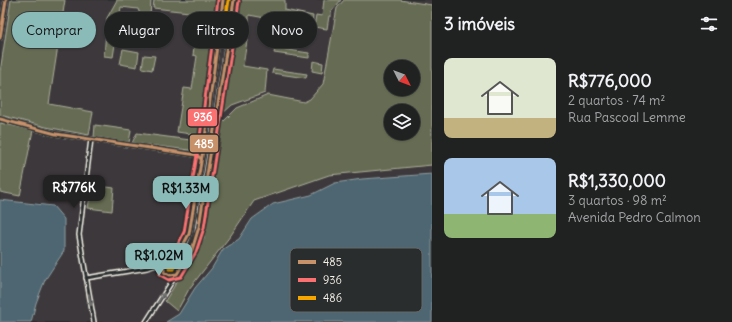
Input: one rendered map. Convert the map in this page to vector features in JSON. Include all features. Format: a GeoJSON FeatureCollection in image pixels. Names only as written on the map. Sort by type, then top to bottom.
{"type":"FeatureCollection","features":[{"type":"Feature","properties":{"kind":"street"},"geometry":{"type":"LineString","coordinates":[[0,37],[6,0]]}},
{"type":"Feature","properties":{"kind":"street"},"geometry":{"type":"LineString","coordinates":[[177,274],[173,276],[166,274],[164,266],[178,255],[189,234],[203,151],[223,0]]}},
{"type":"Feature","properties":{"kind":"street"},"geometry":{"type":"LineString","coordinates":[[146,322],[192,250],[199,227],[234,0]]}},
{"type":"Feature","properties":{"kind":"street"},"geometry":{"type":"LineString","coordinates":[[0,119],[56,134],[197,155],[201,159]]}},
{"type":"Feature","properties":{"kind":"street"},"geometry":{"type":"LineString","coordinates":[[91,139],[79,225],[79,235],[94,322]]}},
{"type":"Feature","properties":{"kind":"street"},"geometry":{"type":"LineString","coordinates":[[197,155],[203,151]]}},
{"type":"Feature","properties":{"kind":"street"},"geometry":{"type":"LineString","coordinates":[[86,278],[147,268],[169,262]]}},
{"type":"Feature","properties":{"kind":"shaded area"},"geometry":{"type":"Polygon","coordinates":[[[0,0],[432,0],[432,174],[362,179],[335,183],[311,195],[273,204],[252,219],[239,239],[221,252],[212,268],[195,288],[179,314],[166,322],[31,322],[36,303],[45,280],[64,251],[64,219],[39,203],[14,203],[0,200],[0,0]]]}},
{"type":"Feature","properties":{"kind":"green space"},"geometry":{"type":"Polygon","coordinates":[[[11,0],[65,0],[63,12],[12,12],[12,48],[58,48],[49,104],[93,112],[89,135],[46,127],[0,115],[0,72],[11,0]]]}},
{"type":"Feature","properties":{"kind":"green space"},"geometry":{"type":"Polygon","coordinates":[[[117,0],[151,0],[150,12],[139,12],[138,9],[121,7],[120,12],[110,12],[117,0]]]}},
{"type":"Feature","properties":{"kind":"green space"},"geometry":{"type":"Polygon","coordinates":[[[154,0],[220,0],[218,12],[189,12],[153,8],[154,0]]]}},
{"type":"Feature","properties":{"kind":"green space"},"geometry":{"type":"Polygon","coordinates":[[[241,0],[285,0],[285,10],[294,12],[257,12],[257,16],[249,15],[249,12],[239,12],[241,0]]]}},
{"type":"Feature","properties":{"kind":"green space"},"geometry":{"type":"Polygon","coordinates":[[[324,0],[341,0],[331,12],[331,16],[329,16],[327,29],[317,27],[317,15],[322,16],[324,0]]]}},
{"type":"Feature","properties":{"kind":"green space"},"geometry":{"type":"Polygon","coordinates":[[[344,0],[400,0],[432,5],[432,165],[329,175],[254,201],[231,235],[189,289],[177,311],[165,301],[204,238],[221,124],[237,108],[268,95],[304,102],[310,99],[323,84],[337,8],[344,0]]]}},
{"type":"Feature","properties":{"kind":"green space"},"geometry":{"type":"Polygon","coordinates":[[[105,48],[114,48],[113,57],[104,56],[105,48]]]}},
{"type":"Feature","properties":{"kind":"green space"},"geometry":{"type":"Polygon","coordinates":[[[194,48],[212,48],[198,135],[177,132],[184,88],[192,89],[197,56],[193,55],[194,48]]]}},
{"type":"Feature","properties":{"kind":"green space"},"geometry":{"type":"Polygon","coordinates":[[[233,48],[246,48],[243,66],[267,70],[265,93],[232,105],[221,115],[233,48]]]}},
{"type":"Feature","properties":{"kind":"green space"},"geometry":{"type":"Polygon","coordinates":[[[275,48],[309,53],[309,58],[274,53],[275,48]]]}},
{"type":"Feature","properties":{"kind":"green space"},"geometry":{"type":"Polygon","coordinates":[[[123,49],[139,52],[137,67],[120,64],[123,49]]]}},
{"type":"Feature","properties":{"kind":"green space"},"geometry":{"type":"Polygon","coordinates":[[[144,55],[155,56],[152,70],[142,68],[144,55]]]}},
{"type":"Feature","properties":{"kind":"green space"},"geometry":{"type":"Polygon","coordinates":[[[313,61],[323,63],[322,73],[312,71],[313,61]]]}},
{"type":"Feature","properties":{"kind":"green space"},"geometry":{"type":"Polygon","coordinates":[[[273,69],[307,74],[306,78],[272,73],[273,69]]]}},
{"type":"Feature","properties":{"kind":"green space"},"geometry":{"type":"Polygon","coordinates":[[[0,123],[33,130],[20,196],[0,192],[0,123]]]}},
{"type":"Feature","properties":{"kind":"green space"},"geometry":{"type":"Polygon","coordinates":[[[95,125],[131,130],[129,143],[94,137],[95,125]]]}},
{"type":"Feature","properties":{"kind":"green space"},"geometry":{"type":"Polygon","coordinates":[[[137,133],[198,141],[197,151],[132,143],[137,133]]]}},
{"type":"Feature","properties":{"kind":"green space"},"geometry":{"type":"Polygon","coordinates":[[[92,185],[114,188],[112,211],[88,208],[92,185]]]}},
{"type":"Feature","properties":{"kind":"water"},"geometry":{"type":"Polygon","coordinates":[[[432,174],[432,322],[166,322],[179,314],[195,288],[212,268],[223,249],[239,239],[252,219],[273,204],[311,195],[335,183],[362,179],[432,174]]]}},
{"type":"Feature","properties":{"kind":"water"},"geometry":{"type":"Polygon","coordinates":[[[0,200],[53,206],[64,219],[64,251],[45,280],[36,303],[31,322],[0,322],[0,200]]]}},
{"type":"Feature","properties":{"kind":"transit line","name":"485"},"geometry":{"type":"LineString","coordinates":[[0,38],[6,0]]}},
{"type":"Feature","properties":{"kind":"transit line","name":"936"},"geometry":{"type":"LineString","coordinates":[[218,0],[200,137],[184,232],[174,252],[159,265],[160,275],[169,280],[181,277],[196,252],[204,228],[239,1]]}},
{"type":"Feature","properties":{"kind":"transit line","name":"485"},"geometry":{"type":"LineString","coordinates":[[223,0],[205,138],[189,234],[178,255],[164,266],[164,272],[170,275],[177,274],[192,250],[199,227],[234,0]]}},
{"type":"Feature","properties":{"kind":"transit line","name":"486"},"geometry":{"type":"LineString","coordinates":[[228,1],[223,38],[229,0]]}},
{"type":"Feature","properties":{"kind":"transit line","name":"485"},"geometry":{"type":"LineString","coordinates":[[0,119],[56,134],[197,155],[201,159]]}},
{"type":"Feature","properties":{"kind":"transit line","name":"486"},"geometry":{"type":"LineString","coordinates":[[180,260],[174,269],[169,269],[169,268],[180,260]]}}]}
